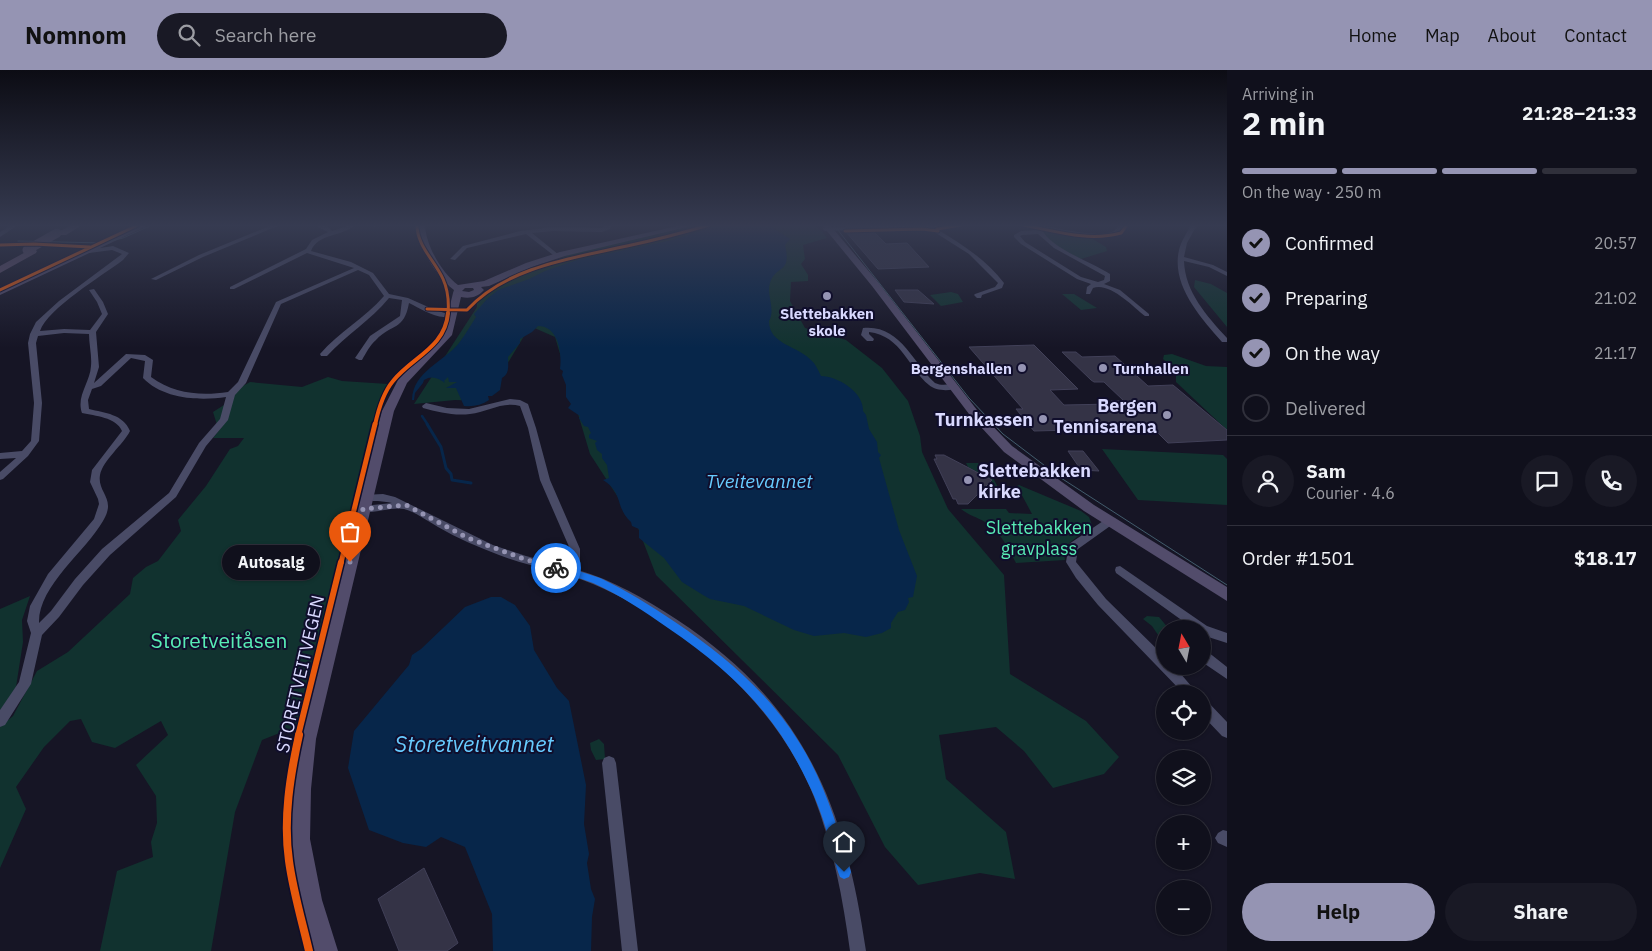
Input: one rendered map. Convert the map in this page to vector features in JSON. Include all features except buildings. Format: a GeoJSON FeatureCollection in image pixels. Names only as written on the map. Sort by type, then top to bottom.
{"type":"FeatureCollection","features":[{"type":"Feature","properties":{"kind":"main road"},"geometry":{"type":"LineString","coordinates":[[0,292],[56,266]]}},
{"type":"Feature","properties":{"kind":"main road"},"geometry":{"type":"LineString","coordinates":[[439,266],[445,277],[462,295],[474,289],[496,284],[508,275],[527,266]]}},
{"type":"Feature","properties":{"kind":"main road"},"geometry":{"type":"LineString","coordinates":[[443,266],[453,279],[474,289]]}},
{"type":"Feature","properties":{"kind":"main road"},"geometry":{"type":"LineString","coordinates":[[860,266],[986,428],[1008,449],[1059,488],[1227,596]]}},
{"type":"Feature","properties":{"kind":"main road"},"geometry":{"type":"LineString","coordinates":[[451,312],[474,289]]}},
{"type":"Feature","properties":{"kind":"main road","name":"STORETVEITVEGEN"},"geometry":{"type":"LineString","coordinates":[[326,951],[311,900],[300,839],[299,814],[303,763],[383,428],[395,395],[411,372],[441,344],[451,328],[451,312],[458,291]]}},
{"type":"Feature","properties":{"kind":"street"},"geometry":{"type":"LineString","coordinates":[[0,477],[25,454],[33,444],[36,436],[38,397],[32,352],[34,334],[42,320],[56,306],[111,266]]}},
{"type":"Feature","properties":{"kind":"street"},"geometry":{"type":"LineString","coordinates":[[154,279],[180,266]]}},
{"type":"Feature","properties":{"kind":"street"},"geometry":{"type":"LineString","coordinates":[[232,288],[278,266]]}},
{"type":"Feature","properties":{"kind":"street"},"geometry":{"type":"LineString","coordinates":[[354,266],[371,274],[387,296]]}},
{"type":"Feature","properties":{"kind":"street"},"geometry":{"type":"LineString","coordinates":[[978,297],[977,294],[980,292],[994,290],[1000,287],[1001,283],[984,266]]}},
{"type":"Feature","properties":{"kind":"street"},"geometry":{"type":"LineString","coordinates":[[1060,266],[1079,278],[1118,291],[1147,315]]}},
{"type":"Feature","properties":{"kind":"street"},"geometry":{"type":"LineString","coordinates":[[1088,293],[1090,287],[1107,281],[1108,275],[1092,266]]}},
{"type":"Feature","properties":{"kind":"street"},"geometry":{"type":"LineString","coordinates":[[1182,266],[1183,277],[1191,295],[1203,314],[1225,340]]}},
{"type":"Feature","properties":{"kind":"street"},"geometry":{"type":"LineString","coordinates":[[1211,266],[1227,274]]}},
{"type":"Feature","properties":{"kind":"street"},"geometry":{"type":"LineString","coordinates":[[0,721],[25,684],[37,633],[106,552],[173,495],[202,445],[224,420],[231,394],[242,383],[278,303],[358,268]]}},
{"type":"Feature","properties":{"kind":"street"},"geometry":{"type":"LineString","coordinates":[[37,633],[33,621],[36,606],[52,577],[99,520],[104,510],[104,502],[95,475],[98,467],[117,446],[126,431],[125,425],[120,420],[85,411],[84,400],[95,367],[92,332],[105,314],[92,290]]}},
{"type":"Feature","properties":{"kind":"street"},"geometry":{"type":"LineString","coordinates":[[324,354],[345,333],[370,316],[387,296],[399,296],[438,314],[451,312]]}},
{"type":"Feature","properties":{"kind":"street"},"geometry":{"type":"LineString","coordinates":[[360,358],[374,338],[400,320],[406,299]]}},
{"type":"Feature","properties":{"kind":"street"},"geometry":{"type":"LineString","coordinates":[[34,334],[64,331],[92,332]]}},
{"type":"Feature","properties":{"kind":"street"},"geometry":{"type":"LineString","coordinates":[[870,339],[864,332],[875,331],[886,335],[907,351],[932,384],[942,388],[954,387]]}},
{"type":"Feature","properties":{"kind":"street"},"geometry":{"type":"LineString","coordinates":[[89,387],[98,384],[129,356],[142,356],[149,360],[146,378],[152,382],[189,396],[208,398],[231,394]]}},
{"type":"Feature","properties":{"kind":"street"},"geometry":{"type":"LineString","coordinates":[[426,406],[448,412],[469,412],[509,401],[524,404],[532,428],[544,480],[575,549],[575,563],[572,571]]}},
{"type":"Feature","properties":{"kind":"street"},"geometry":{"type":"LineString","coordinates":[[0,456],[25,454]]}},
{"type":"Feature","properties":{"kind":"street"},"geometry":{"type":"LineString","coordinates":[[365,503],[406,505],[468,538],[503,552],[572,571],[616,591],[669,622],[732,669],[768,707],[796,747],[814,783],[825,810],[844,872],[858,951]]}},
{"type":"Feature","properties":{"kind":"street"},"geometry":{"type":"LineString","coordinates":[[1109,521],[1073,547],[1071,562],[1087,584],[1107,606],[1156,655]]}},
{"type":"Feature","properties":{"kind":"street"},"geometry":{"type":"LineString","coordinates":[[1120,570],[1186,620]]}},
{"type":"Feature","properties":{"kind":"street"},"geometry":{"type":"LineString","coordinates":[[1211,635],[1227,638]]}},
{"type":"Feature","properties":{"kind":"street"},"geometry":{"type":"LineString","coordinates":[[1211,661],[1227,674]]}},
{"type":"Feature","properties":{"kind":"street"},"geometry":{"type":"LineString","coordinates":[[1175,675],[1184,685]]}},
{"type":"Feature","properties":{"kind":"street"},"geometry":{"type":"LineString","coordinates":[[1211,715],[1227,732]]}},
{"type":"Feature","properties":{"kind":"street"},"geometry":{"type":"LineString","coordinates":[[609,763],[630,951]]}},
{"type":"Feature","properties":{"kind":"green space"},"geometry":{"type":"Polygon","coordinates":[[[541,266],[802,266],[808,275],[808,281],[791,282],[790,301],[805,328],[846,340],[882,368],[908,401],[920,436],[922,452],[948,509],[1004,575],[1010,674],[1086,721],[1119,757],[1104,774],[1053,788],[1024,751],[996,727],[939,735],[946,779],[1006,832],[1015,879],[980,873],[918,885],[885,847],[838,755],[656,575],[638,528],[590,454],[555,337],[530,326],[485,401],[455,400],[414,404],[477,307],[477,297],[541,266]]]}},
{"type":"Feature","properties":{"kind":"green space"},"geometry":{"type":"Polygon","coordinates":[[[1195,280],[1211,284],[1227,293],[1227,327],[1194,287],[1195,280]]]}},
{"type":"Feature","properties":{"kind":"green space"},"geometry":{"type":"Polygon","coordinates":[[[951,292],[958,294],[963,302],[941,306],[930,295],[951,292]]]}},
{"type":"Feature","properties":{"kind":"green space"},"geometry":{"type":"Polygon","coordinates":[[[1062,294],[1074,294],[1097,308],[1081,310],[1062,294]]]}},
{"type":"Feature","properties":{"kind":"green space"},"geometry":{"type":"Polygon","coordinates":[[[1172,354],[1206,366],[1227,367],[1227,430],[1176,382],[1176,370],[1163,359],[1164,355],[1172,354]]]}},
{"type":"Feature","properties":{"kind":"green space","name":"Storetveitåsen"},"geometry":{"type":"Polygon","coordinates":[[[328,377],[342,381],[388,384],[384,390],[363,484],[321,645],[297,726],[262,740],[235,812],[211,951],[100,951],[117,871],[153,857],[151,842],[157,823],[156,796],[136,765],[168,735],[161,721],[115,748],[92,742],[81,719],[70,721],[44,747],[16,787],[26,809],[0,868],[0,727],[13,716],[37,671],[68,652],[130,594],[133,578],[146,567],[158,561],[181,531],[178,520],[206,486],[230,449],[238,446],[244,438],[213,438],[224,424],[217,425],[213,412],[224,405],[241,387],[250,382],[302,387],[328,377]]]}},
{"type":"Feature","properties":{"kind":"green space"},"geometry":{"type":"Polygon","coordinates":[[[1102,449],[1223,455],[1227,459],[1227,505],[1138,500],[1102,449]]]}},
{"type":"Feature","properties":{"kind":"green space"},"geometry":{"type":"Polygon","coordinates":[[[966,463],[978,463],[981,467],[987,467],[999,489],[993,489],[995,493],[988,493],[990,497],[983,497],[984,491],[992,481],[991,479],[968,467],[966,463]]]}},
{"type":"Feature","properties":{"kind":"green space","name":"Slettebakken gravplass"},"geometry":{"type":"Polygon","coordinates":[[[1019,485],[1081,511],[1089,517],[1092,525],[1063,548],[1065,560],[1016,563],[1004,541],[991,526],[961,509],[1006,509],[1009,513],[1032,514],[1017,486],[1019,485]]]}},
{"type":"Feature","properties":{"kind":"green space"},"geometry":{"type":"Polygon","coordinates":[[[30,596],[22,620],[23,642],[16,687],[0,711],[0,609],[30,596]]]}},
{"type":"Feature","properties":{"kind":"green space"},"geometry":{"type":"Polygon","coordinates":[[[1147,616],[1159,617],[1162,620],[1156,620],[1156,632],[1143,619],[1147,616]]]}},
{"type":"Feature","properties":{"kind":"green space"},"geometry":{"type":"Polygon","coordinates":[[[599,739],[604,744],[605,759],[596,760],[590,743],[599,739]]]}},
{"type":"Feature","properties":{"kind":"water","name":"Tveitevannet"},"geometry":{"type":"Polygon","coordinates":[[[559,266],[784,266],[776,273],[770,283],[769,292],[772,312],[769,321],[770,329],[779,340],[807,356],[821,376],[842,382],[859,398],[869,429],[877,442],[878,452],[881,455],[879,458],[899,530],[917,576],[913,597],[908,598],[909,602],[905,610],[898,612],[891,623],[891,628],[882,633],[866,637],[844,633],[814,636],[794,630],[744,606],[710,599],[682,582],[664,558],[639,538],[639,529],[632,526],[614,490],[603,480],[609,478],[607,465],[602,458],[602,454],[597,450],[595,443],[597,441],[589,438],[591,433],[588,427],[584,426],[579,418],[580,416],[568,408],[571,404],[566,397],[563,371],[560,369],[558,342],[551,331],[545,327],[538,326],[520,339],[520,343],[508,357],[507,372],[502,378],[500,390],[492,396],[488,396],[489,400],[486,402],[464,406],[456,388],[446,388],[457,382],[449,382],[448,377],[444,381],[445,383],[435,378],[424,380],[415,393],[414,400],[412,400],[414,390],[423,374],[459,343],[476,317],[474,314],[487,299],[498,290],[559,266]]]}},
{"type":"Feature","properties":{"kind":"water","name":"Storetveitvannet"},"geometry":{"type":"Polygon","coordinates":[[[491,597],[501,597],[515,605],[530,626],[534,650],[557,688],[569,701],[586,785],[584,824],[589,854],[587,863],[591,889],[595,899],[592,917],[591,951],[493,951],[492,914],[465,847],[441,837],[426,847],[403,843],[369,830],[348,768],[354,731],[409,665],[412,655],[421,649],[465,607],[491,597]]]}},
{"type":"Feature","properties":{"kind":"waterway"},"geometry":{"type":"LineString","coordinates":[[422,416],[428,425]]}},
{"type":"Feature","properties":{"kind":"waterway"},"geometry":{"type":"LineString","coordinates":[[427,424],[441,447],[446,468],[451,474],[452,480],[471,483]]}},
{"type":"Feature","properties":{"kind":"tram line"},"geometry":{"type":"LineString","coordinates":[[866,266],[969,398],[1003,434],[1061,478],[1227,585]]}},
{"type":"Feature","properties":{"kind":"cycle path"},"geometry":{"type":"LineString","coordinates":[[0,290],[51,266]]}},
{"type":"Feature","properties":{"kind":"cycle path"},"geometry":{"type":"LineString","coordinates":[[309,951],[288,859],[287,823],[292,769],[299,733],[378,412],[386,392],[393,381],[438,341],[447,323],[449,307],[447,290],[436,266]]}},
{"type":"Feature","properties":{"kind":"cycle path"},"geometry":{"type":"LineString","coordinates":[[427,309],[467,310],[479,296],[497,285],[544,266]]}},
{"type":"Feature","properties":{"kind":"way so far"},"geometry":{"type":"LineString","coordinates":[[350,562],[363,509],[406,505],[468,538],[503,552],[556,568]]}},
{"type":"Feature","properties":{"kind":"place","name":"Slettebakken skole"},"geometry":{"type":"Point","coordinates":[827,296]}},
{"type":"Feature","properties":{"kind":"place","name":"Bergenshallen"},"geometry":{"type":"Point","coordinates":[1022,368]}},
{"type":"Feature","properties":{"kind":"place","name":"Turnhallen"},"geometry":{"type":"Point","coordinates":[1103,368]}},
{"type":"Feature","properties":{"kind":"place","name":"Bergen Tennisarena"},"geometry":{"type":"Point","coordinates":[1167,415]}},
{"type":"Feature","properties":{"kind":"place","name":"Turnkassen"},"geometry":{"type":"Point","coordinates":[1043,419]}},
{"type":"Feature","properties":{"kind":"place","name":"Slettebakken kirke"},"geometry":{"type":"Point","coordinates":[968,480]}},
{"type":"Feature","properties":{"kind":"place","name":"Autosalg"},"geometry":{"type":"Point","coordinates":[350,562]}},
{"type":"Feature","properties":{"kind":"route"},"geometry":{"type":"LineString","coordinates":[[556,568],[572,571],[596,581],[642,605],[701,645],[732,669],[751,689],[768,707],[796,747],[825,810],[844,872]]}}]}
